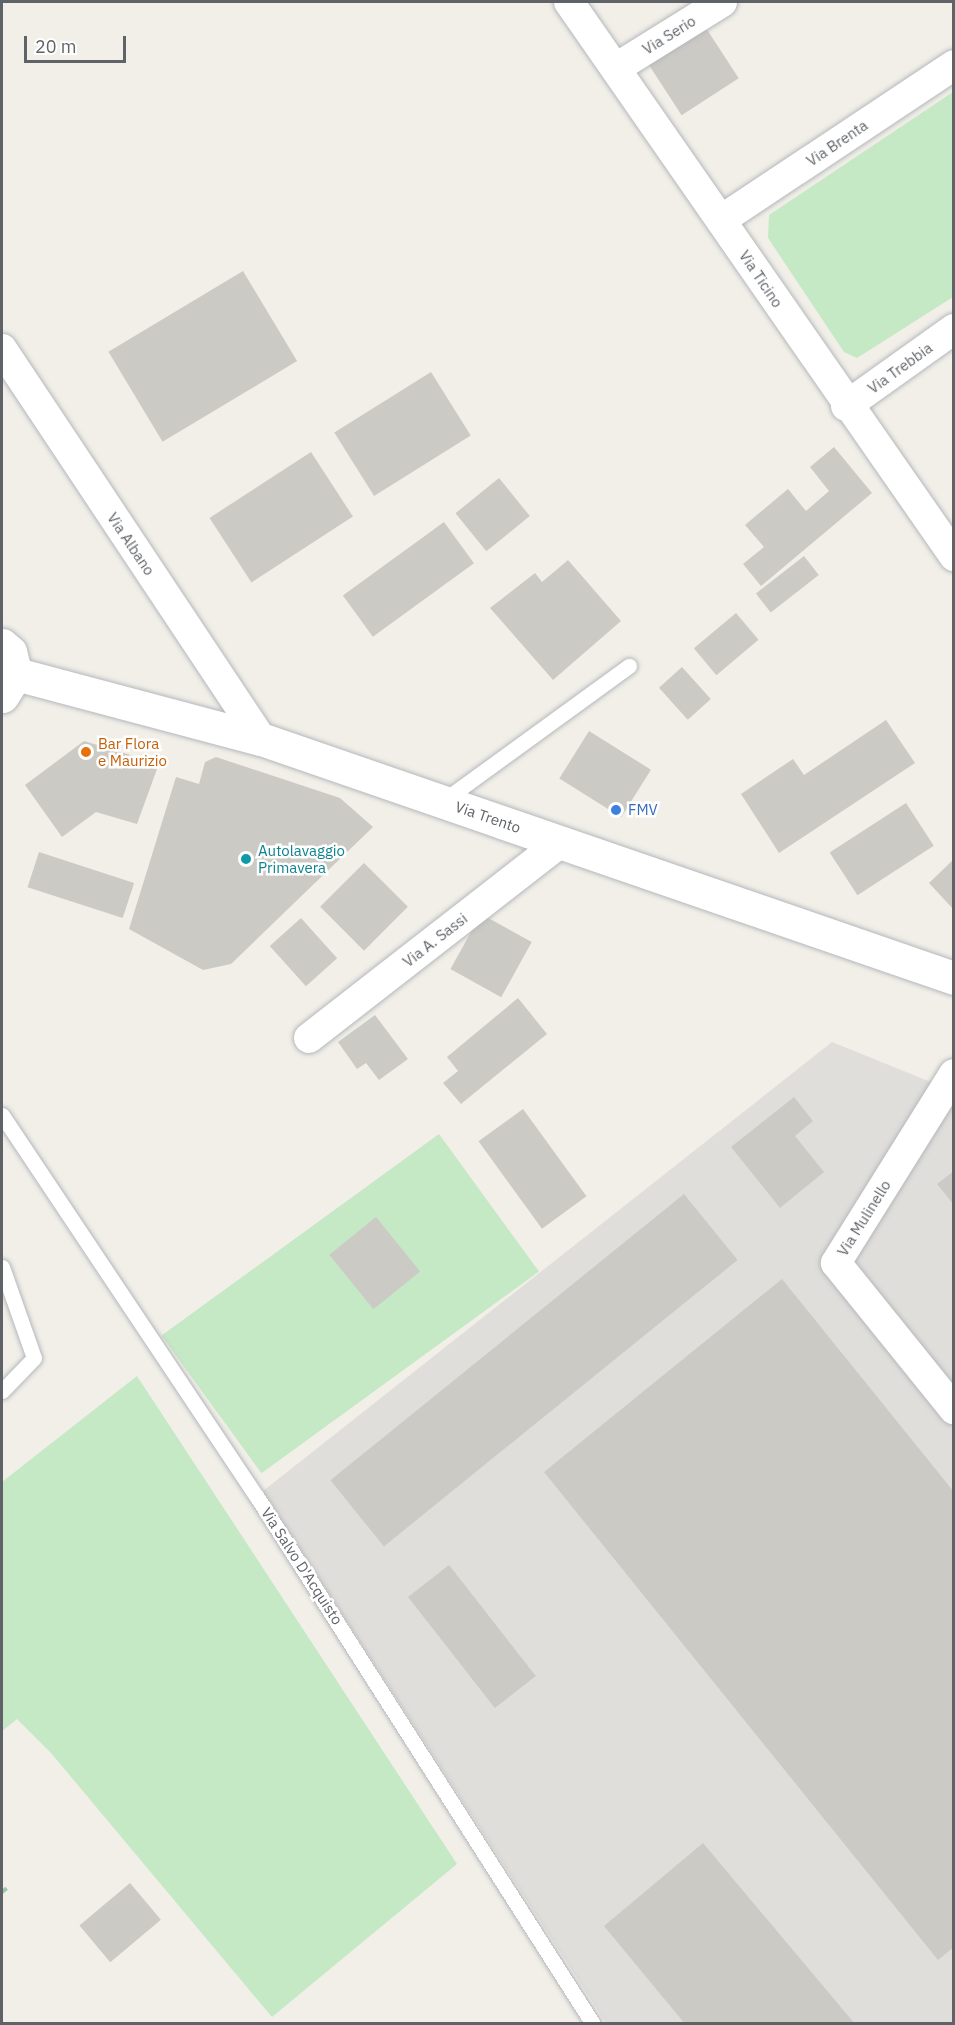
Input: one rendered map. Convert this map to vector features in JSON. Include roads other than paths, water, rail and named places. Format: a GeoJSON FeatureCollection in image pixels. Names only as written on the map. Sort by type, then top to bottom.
{"type":"FeatureCollection","features":[{"type":"Feature","properties":{"kind":"street","name":"Via Ticino"},"geometry":{"type":"LineString","coordinates":[[569,2],[721,220],[846,406],[954,556]]}},
{"type":"Feature","properties":{"kind":"street","name":"Via Serio"},"geometry":{"type":"LineString","coordinates":[[616,68],[722,2]]}},
{"type":"Feature","properties":{"kind":"street","name":"Via Brenta"},"geometry":{"type":"LineString","coordinates":[[721,220],[954,65]]}},
{"type":"Feature","properties":{"kind":"street","name":"Via Trebbia"},"geometry":{"type":"LineString","coordinates":[[846,406],[954,329]]}},
{"type":"Feature","properties":{"kind":"street","name":"Via Albano"},"geometry":{"type":"LineString","coordinates":[[2,348],[261,739]]}},
{"type":"Feature","properties":{"kind":"street"},"geometry":{"type":"LineString","coordinates":[[2,645],[10,652],[9,685]]}},
{"type":"Feature","properties":{"kind":"street","name":"Via Trento"},"geometry":{"type":"LineString","coordinates":[[9,685],[261,739],[954,978]]}},
{"type":"Feature","properties":{"kind":"street","name":"Via A. Sassi"},"geometry":{"type":"LineString","coordinates":[[309,1038],[561,842]]}},
{"type":"Feature","properties":{"kind":"street","name":"Via Mulinello"},"geometry":{"type":"LineString","coordinates":[[954,1074],[836,1263],[954,1409]]}},
{"type":"Feature","properties":{"kind":"lane"},"geometry":{"type":"LineString","coordinates":[[443,801],[628,666]]}},
{"type":"Feature","properties":{"kind":"lane","name":"Via Salvo D'Acquisto"},"geometry":{"type":"LineString","coordinates":[[2,1115],[263,1507],[592,2024]]}},
{"type":"Feature","properties":{"kind":"lane"},"geometry":{"type":"LineString","coordinates":[[2,1268],[34,1358],[2,1391]]}},
{"type":"Feature","properties":{"kind":"place","name":"Bar Flora e Maurizio"},"geometry":{"type":"Point","coordinates":[86,752]}},
{"type":"Feature","properties":{"kind":"place","name":"FMV"},"geometry":{"type":"Point","coordinates":[616,810]}},
{"type":"Feature","properties":{"kind":"place","name":"Autolavaggio Primavera"},"geometry":{"type":"Point","coordinates":[246,859]}}]}
